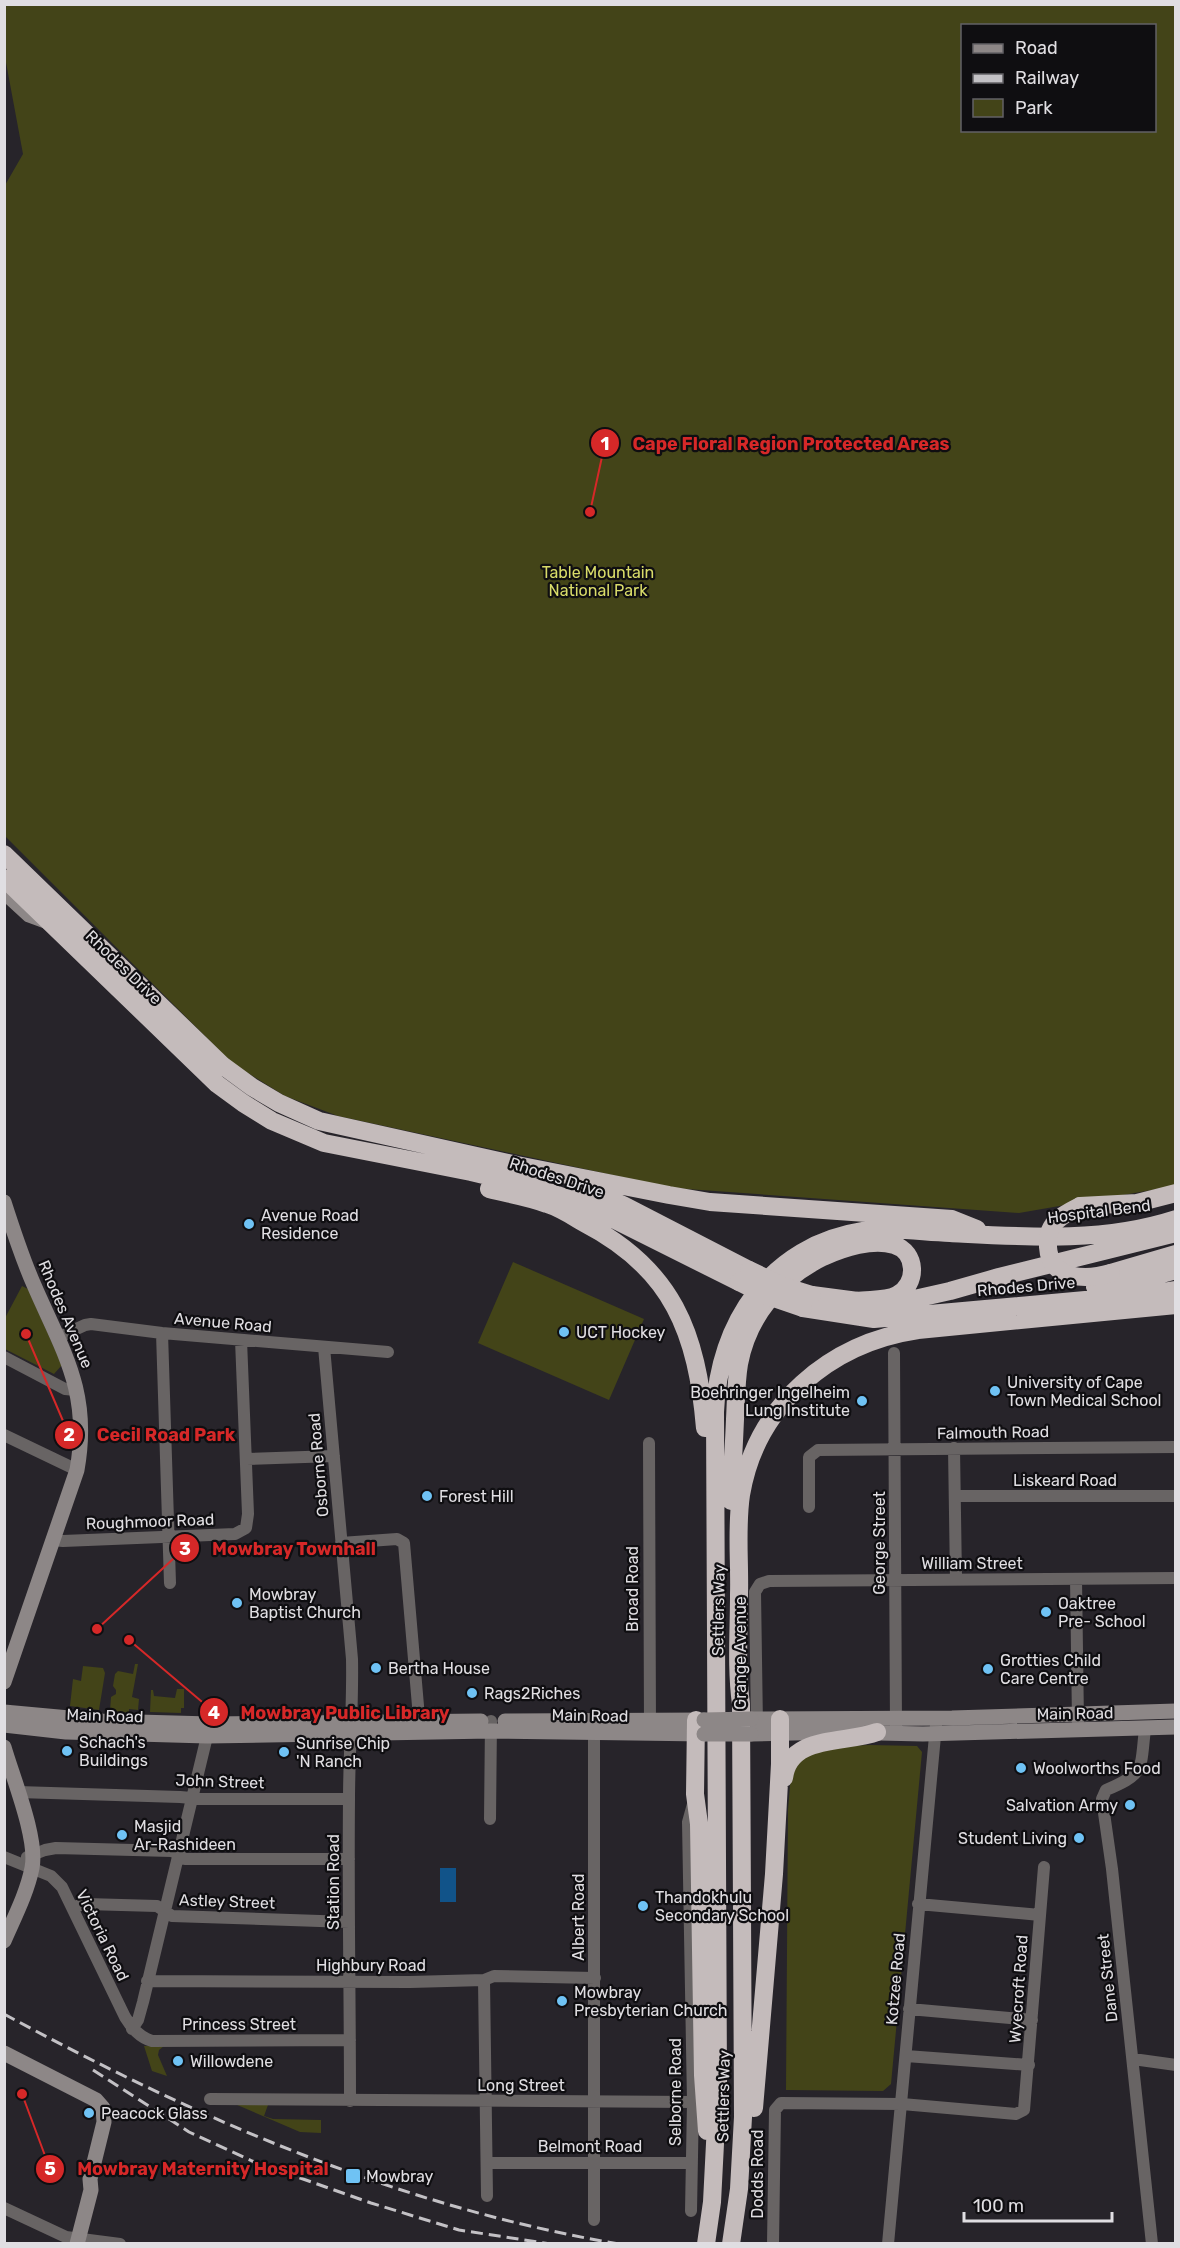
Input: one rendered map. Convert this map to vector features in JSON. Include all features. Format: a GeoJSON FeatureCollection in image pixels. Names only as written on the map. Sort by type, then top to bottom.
{"type":"FeatureCollection","features":[{"type":"Feature","properties":{"kind":"highway","name":"Rhodes Drive"},"geometry":{"type":"LineString","coordinates":[[4,854],[210,1054],[252,1087],[297,1112],[319,1121],[517,1165],[690,1199],[752,1206],[952,1220],[990,1233]]}},
{"type":"Feature","properties":{"kind":"highway","name":"Rhodes Drive"},"geometry":{"type":"LineString","coordinates":[[4,878],[229,1094],[272,1121],[304,1136],[324,1143],[471,1172],[561,1196],[744,1276],[765,1295],[852,1308],[874,1319],[1176,1290]]}},
{"type":"Feature","properties":{"kind":"highway"},"geometry":{"type":"LineString","coordinates":[[371,1152],[392,1164],[548,1204],[604,1234],[640,1261],[667,1293],[687,1333],[698,1371],[707,1448],[716,1483]]}},
{"type":"Feature","properties":{"kind":"highway"},"geometry":{"type":"LineString","coordinates":[[517,1165],[604,1196],[744,1276]]}},
{"type":"Feature","properties":{"kind":"highway"},"geometry":{"type":"LineString","coordinates":[[1176,1193],[1137,1203],[1080,1206],[1053,1224],[1048,1238],[1048,1254],[1056,1267],[1068,1276],[1085,1278],[1111,1273],[1176,1254]]}},
{"type":"Feature","properties":{"kind":"highway","name":"Hospital Bend"},"geometry":{"type":"LineString","coordinates":[[990,1233],[1037,1238],[1077,1236],[1134,1229],[1176,1219]]}},
{"type":"Feature","properties":{"kind":"highway","name":"Settlers Way"},"geometry":{"type":"LineString","coordinates":[[706,2244],[712,2202],[718,2085],[716,1396],[722,1361],[730,1336],[741,1314],[762,1285],[774,1273],[810,1248],[834,1238],[859,1232],[894,1229],[990,1233]]}},
{"type":"Feature","properties":{"kind":"highway"},"geometry":{"type":"LineString","coordinates":[[852,1308],[901,1302],[950,1291],[1176,1233]]}},
{"type":"Feature","properties":{"kind":"highway"},"geometry":{"type":"LineString","coordinates":[[737,1647],[731,1596],[731,1508],[738,1376],[746,1340],[752,1325],[768,1300],[803,1268],[829,1255],[862,1245],[886,1243],[901,1248],[910,1259],[913,1271],[910,1281],[903,1290],[888,1298],[852,1308]]}},
{"type":"Feature","properties":{"kind":"highway"},"geometry":{"type":"LineString","coordinates":[[999,1277],[1124,1257],[1176,1244]]}},
{"type":"Feature","properties":{"kind":"highway"},"geometry":{"type":"LineString","coordinates":[[852,1308],[1110,1286],[1176,1270]]}},
{"type":"Feature","properties":{"kind":"highway","name":"Settlers Way"},"geometry":{"type":"LineString","coordinates":[[731,2244],[739,2189],[743,2105],[741,1704],[737,1673],[740,1506],[745,1480],[756,1449],[771,1420],[791,1394],[819,1369],[864,1343],[904,1332],[1176,1305]]}},
{"type":"Feature","properties":{"kind":"highway"},"geometry":{"type":"LineString","coordinates":[[739,2189],[752,2128],[774,1874],[780,1726]]}},
{"type":"Feature","properties":{"kind":"highway"},"geometry":{"type":"LineString","coordinates":[[700,1727],[695,1794],[699,1824],[703,2075],[712,2202]]}},
{"type":"Feature","properties":{"kind":"highway"},"geometry":{"type":"LineString","coordinates":[[776,1825],[781,1811],[786,1769],[793,1757],[803,1749],[820,1743],[867,1736],[877,1732]]}},
{"type":"Feature","properties":{"kind":"main road"},"geometry":{"type":"LineString","coordinates":[[4,892],[28,915],[51,923]]}},
{"type":"Feature","properties":{"kind":"main road","name":"Rhodes Avenue"},"geometry":{"type":"LineString","coordinates":[[4,1202],[33,1284],[73,1372],[80,1436],[77,1470],[4,1682]]}},
{"type":"Feature","properties":{"kind":"main road","name":"Main Road"},"geometry":{"type":"LineString","coordinates":[[858,1725],[877,1732],[896,1725],[935,1734],[1078,1723],[1176,1711]]}},
{"type":"Feature","properties":{"kind":"main road","name":"Main Road"},"geometry":{"type":"LineString","coordinates":[[4,1712],[209,1730]]}},
{"type":"Feature","properties":{"kind":"main road","name":"Main Road"},"geometry":{"type":"LineString","coordinates":[[4,1725],[66,1732],[491,1726],[896,1725],[937,1718],[1078,1723],[1145,1729],[1176,1727]]}},
{"type":"Feature","properties":{"kind":"main road"},"geometry":{"type":"LineString","coordinates":[[4,1748],[18,1792],[32,1861],[9,1916],[4,1941]]}},
{"type":"Feature","properties":{"kind":"main road"},"geometry":{"type":"LineString","coordinates":[[4,2047],[97,2090],[107,2109],[91,2173],[91,2190],[78,2241]]}},
{"type":"Feature","properties":{"kind":"main road"},"geometry":{"type":"LineString","coordinates":[[4,2053],[107,2109]]}},
{"type":"Feature","properties":{"kind":"street","name":"Avenue Road"},"geometry":{"type":"LineString","coordinates":[[59,1337],[92,1324],[162,1333],[388,1352]]}},
{"type":"Feature","properties":{"kind":"street"},"geometry":{"type":"LineString","coordinates":[[162,1333],[170,1583]]}},
{"type":"Feature","properties":{"kind":"street"},"geometry":{"type":"LineString","coordinates":[[241,1340],[246,1459],[334,1456]]}},
{"type":"Feature","properties":{"kind":"street","name":"Osborne Road"},"geometry":{"type":"LineString","coordinates":[[324,1347],[352,1659],[351,1728]]}},
{"type":"Feature","properties":{"kind":"street","name":"George Street"},"geometry":{"type":"LineString","coordinates":[[894,1353],[896,1725]]}},
{"type":"Feature","properties":{"kind":"street"},"geometry":{"type":"LineString","coordinates":[[4,1357],[64,1389],[76,1390]]}},
{"type":"Feature","properties":{"kind":"street"},"geometry":{"type":"LineString","coordinates":[[44,1378],[59,1379],[73,1372]]}},
{"type":"Feature","properties":{"kind":"street"},"geometry":{"type":"LineString","coordinates":[[4,1435],[77,1470]]}},
{"type":"Feature","properties":{"kind":"street","name":"Broad Road"},"geometry":{"type":"LineString","coordinates":[[649,1443],[650,1727]]}},
{"type":"Feature","properties":{"kind":"street","name":"Falmouth Road"},"geometry":{"type":"LineString","coordinates":[[809,1507],[809,1461],[811,1453],[818,1450],[1176,1447]]}},
{"type":"Feature","properties":{"kind":"street"},"geometry":{"type":"LineString","coordinates":[[954,1448],[956,1579]]}},
{"type":"Feature","properties":{"kind":"street","name":"Roughmoor Road"},"geometry":{"type":"LineString","coordinates":[[53,1540],[235,1534],[246,1528],[248,1514],[246,1459]]}},
{"type":"Feature","properties":{"kind":"street","name":"Liskeard Road"},"geometry":{"type":"LineString","coordinates":[[954,1496],[1176,1496]]}},
{"type":"Feature","properties":{"kind":"street"},"geometry":{"type":"LineString","coordinates":[[341,1543],[397,1539],[404,1542],[420,1727]]}},
{"type":"Feature","properties":{"kind":"street","name":"William Street"},"geometry":{"type":"LineString","coordinates":[[769,1581],[1176,1578]]}},
{"type":"Feature","properties":{"kind":"street"},"geometry":{"type":"LineString","coordinates":[[1076,1579],[1078,1723]]}},
{"type":"Feature","properties":{"kind":"street","name":"Grange Avenue"},"geometry":{"type":"LineString","coordinates":[[754,1726],[755,1592],[760,1584],[769,1581]]}},
{"type":"Feature","properties":{"kind":"street","name":"Kotzee Road"},"geometry":{"type":"LineString","coordinates":[[888,2244],[937,1718]]}},
{"type":"Feature","properties":{"kind":"street"},"geometry":{"type":"LineString","coordinates":[[490,1819],[491,1726]]}},
{"type":"Feature","properties":{"kind":"street","name":"Albert Road"},"geometry":{"type":"LineString","coordinates":[[594,1727],[594,2220]]}},
{"type":"Feature","properties":{"kind":"street","name":"Station Road"},"geometry":{"type":"LineString","coordinates":[[350,2101],[349,1799],[351,1728]]}},
{"type":"Feature","properties":{"kind":"street","name":"Dane Street"},"geometry":{"type":"LineString","coordinates":[[1145,1729],[1137,1774],[1106,1790],[1102,1799],[1112,1869],[1152,2244]]}},
{"type":"Feature","properties":{"kind":"street"},"geometry":{"type":"LineString","coordinates":[[132,2029],[138,2020],[143,2002],[209,1730]]}},
{"type":"Feature","properties":{"kind":"street","name":"John Street"},"geometry":{"type":"LineString","coordinates":[[18,1792],[193,1798],[349,1799]]}},
{"type":"Feature","properties":{"kind":"street","name":"Selborne Road"},"geometry":{"type":"LineString","coordinates":[[691,2211],[693,2102],[688,1822],[695,1794]]}},
{"type":"Feature","properties":{"kind":"street"},"geometry":{"type":"LineString","coordinates":[[4,1857],[17,1862],[32,1861],[56,1848],[172,1851],[185,1859],[349,1859]]}},
{"type":"Feature","properties":{"kind":"street","name":"Victoria Road"},"geometry":{"type":"LineString","coordinates":[[32,1861],[57,1881],[132,2029]]}},
{"type":"Feature","properties":{"kind":"street","name":"Wyecroft Road"},"geometry":{"type":"LineString","coordinates":[[902,2104],[1022,2113],[1025,2106],[1029,2065],[1044,1867]]}},
{"type":"Feature","properties":{"kind":"street","name":"Astley Street"},"geometry":{"type":"LineString","coordinates":[[72,1907],[86,1904],[157,1906],[171,1916],[349,1922]]}},
{"type":"Feature","properties":{"kind":"street"},"geometry":{"type":"LineString","coordinates":[[918,1904],[1040,1915]]}},
{"type":"Feature","properties":{"kind":"street","name":"Highbury Road"},"geometry":{"type":"LineString","coordinates":[[147,1981],[484,1980],[494,1976],[595,1978]]}},
{"type":"Feature","properties":{"kind":"street"},"geometry":{"type":"LineString","coordinates":[[484,1980],[487,2196]]}},
{"type":"Feature","properties":{"kind":"street"},"geometry":{"type":"LineString","coordinates":[[118,2003],[129,2007],[143,2002]]}},
{"type":"Feature","properties":{"kind":"street"},"geometry":{"type":"LineString","coordinates":[[909,2009],[1032,2020]]}},
{"type":"Feature","properties":{"kind":"street","name":"Princess Street"},"geometry":{"type":"LineString","coordinates":[[132,2029],[152,2042],[350,2040]]}},
{"type":"Feature","properties":{"kind":"street"},"geometry":{"type":"LineString","coordinates":[[906,2056],[1029,2065]]}},
{"type":"Feature","properties":{"kind":"street"},"geometry":{"type":"LineString","coordinates":[[1132,2059],[1176,2065]]}},
{"type":"Feature","properties":{"kind":"street","name":"Long Street"},"geometry":{"type":"LineString","coordinates":[[210,2099],[693,2102]]}},
{"type":"Feature","properties":{"kind":"street","name":"Dodds Road"},"geometry":{"type":"LineString","coordinates":[[773,2244],[774,2115],[777,2105],[785,2103],[902,2104]]}},
{"type":"Feature","properties":{"kind":"street","name":"Belmont Road"},"geometry":{"type":"LineString","coordinates":[[487,2163],[692,2163]]}},
{"type":"Feature","properties":{"kind":"street"},"geometry":{"type":"LineString","coordinates":[[4,2208],[78,2241],[120,2244]]}},
{"type":"Feature","properties":{"kind":"green space","name":"Table Mountain National Park"},"geometry":{"type":"Polygon","coordinates":[[[4,5],[1175,5],[1175,1186],[1019,1213],[673,1188],[338,1116],[285,1096],[232,1063],[5,836],[4,187],[23,154],[5,57],[4,5]]]}},
{"type":"Feature","properties":{"kind":"green space"},"geometry":{"type":"Polygon","coordinates":[[[513,1262],[644,1319],[609,1400],[478,1343],[513,1262]]]}},
{"type":"Feature","properties":{"kind":"green space"},"geometry":{"type":"Polygon","coordinates":[[[22,1286],[28,1289],[62,1365],[54,1374],[5,1349],[4,1320],[22,1286]]]}},
{"type":"Feature","properties":{"kind":"green space"},"geometry":{"type":"Polygon","coordinates":[[[135,1664],[138,1664],[132,1697],[139,1699],[138,1710],[129,1709],[129,1713],[110,1711],[111,1697],[116,1694],[113,1686],[115,1674],[118,1671],[133,1674],[135,1664]]]}},
{"type":"Feature","properties":{"kind":"green space"},"geometry":{"type":"Polygon","coordinates":[[[83,1666],[103,1668],[105,1673],[99,1710],[70,1706],[73,1679],[81,1681],[83,1666]]]}},
{"type":"Feature","properties":{"kind":"green space"},"geometry":{"type":"Polygon","coordinates":[[[177,1689],[184,1689],[184,1708],[181,1708],[181,1713],[150,1712],[151,1690],[154,1696],[175,1698],[177,1689]]]}},
{"type":"Feature","properties":{"kind":"green space"},"geometry":{"type":"Polygon","coordinates":[[[846,1746],[917,1746],[922,1752],[891,2084],[883,2091],[786,2090],[788,1810],[791,1774],[805,1755],[846,1746]]]}},
{"type":"Feature","properties":{"kind":"green space"},"geometry":{"type":"Polygon","coordinates":[[[144,2046],[164,2046],[159,2050],[158,2055],[167,2076],[152,2071],[144,2046]]]}},
{"type":"Feature","properties":{"kind":"green space"},"geometry":{"type":"Polygon","coordinates":[[[235,2104],[268,2105],[264,2116],[273,2119],[321,2120],[321,2133],[300,2132],[235,2104]]]}},
{"type":"Feature","properties":{"kind":"water"},"geometry":{"type":"Polygon","coordinates":[[[440,1868],[456,1868],[456,1902],[440,1902],[440,1868]]]}},
{"type":"Feature","properties":{"kind":"railway"},"geometry":{"type":"LineString","coordinates":[[4,2014],[77,2053],[226,2123],[379,2183],[538,2228],[619,2244]]}},
{"type":"Feature","properties":{"kind":"railway"},"geometry":{"type":"LineString","coordinates":[[93,2070],[189,2132],[252,2161],[371,2203],[459,2230],[551,2244]]}},
{"type":"Feature","properties":{"kind":"place","name":"Cape Floral Region Protected Areas"},"geometry":{"type":"Point","coordinates":[590,512]}},
{"type":"Feature","properties":{"kind":"place","name":"Avenue Road Residence"},"geometry":{"type":"Point","coordinates":[249,1224]}},
{"type":"Feature","properties":{"kind":"place","name":"UCT Hockey"},"geometry":{"type":"Point","coordinates":[564,1332]}},
{"type":"Feature","properties":{"kind":"place","name":"Cecil Road Park"},"geometry":{"type":"Point","coordinates":[26,1334]}},
{"type":"Feature","properties":{"kind":"place","name":"University of Cape Town Medical School"},"geometry":{"type":"Point","coordinates":[995,1391]}},
{"type":"Feature","properties":{"kind":"place","name":"Boehringer Ingelheim Lung Institute"},"geometry":{"type":"Point","coordinates":[862,1401]}},
{"type":"Feature","properties":{"kind":"place","name":"Forest Hill"},"geometry":{"type":"Point","coordinates":[427,1496]}},
{"type":"Feature","properties":{"kind":"place","name":"Mowbray Baptist Church"},"geometry":{"type":"Point","coordinates":[237,1603]}},
{"type":"Feature","properties":{"kind":"place","name":"Oaktree Pre- School"},"geometry":{"type":"Point","coordinates":[1046,1612]}},
{"type":"Feature","properties":{"kind":"place","name":"Mowbray Townhall"},"geometry":{"type":"Point","coordinates":[97,1629]}},
{"type":"Feature","properties":{"kind":"place","name":"Mowbray Public Library"},"geometry":{"type":"Point","coordinates":[129,1640]}},
{"type":"Feature","properties":{"kind":"place","name":"Bertha House"},"geometry":{"type":"Point","coordinates":[376,1668]}},
{"type":"Feature","properties":{"kind":"place","name":"Grotties Child Care Centre"},"geometry":{"type":"Point","coordinates":[988,1669]}},
{"type":"Feature","properties":{"kind":"place","name":"Rags2Riches"},"geometry":{"type":"Point","coordinates":[472,1693]}},
{"type":"Feature","properties":{"kind":"place","name":"Schach's Buildings"},"geometry":{"type":"Point","coordinates":[67,1751]}},
{"type":"Feature","properties":{"kind":"place","name":"Sunrise Chip 'N Ranch"},"geometry":{"type":"Point","coordinates":[284,1752]}},
{"type":"Feature","properties":{"kind":"place","name":"Woolworths Food"},"geometry":{"type":"Point","coordinates":[1021,1768]}},
{"type":"Feature","properties":{"kind":"place","name":"Salvation Army"},"geometry":{"type":"Point","coordinates":[1130,1805]}},
{"type":"Feature","properties":{"kind":"place","name":"Masjid Ar-Rashideen"},"geometry":{"type":"Point","coordinates":[122,1835]}},
{"type":"Feature","properties":{"kind":"place","name":"Student Living"},"geometry":{"type":"Point","coordinates":[1079,1838]}},
{"type":"Feature","properties":{"kind":"place","name":"Thandokhulu Secondary School"},"geometry":{"type":"Point","coordinates":[643,1906]}},
{"type":"Feature","properties":{"kind":"place","name":"Mowbray Presbyterian Church"},"geometry":{"type":"Point","coordinates":[562,2001]}},
{"type":"Feature","properties":{"kind":"place","name":"Willowdene"},"geometry":{"type":"Point","coordinates":[178,2061]}},
{"type":"Feature","properties":{"kind":"place","name":"Mowbray Maternity Hospital"},"geometry":{"type":"Point","coordinates":[22,2094]}},
{"type":"Feature","properties":{"kind":"place","name":"Peacock Glass"},"geometry":{"type":"Point","coordinates":[89,2113]}},
{"type":"Feature","properties":{"kind":"place","name":"Mowbray"},"geometry":{"type":"Point","coordinates":[353,2176]}}]}
